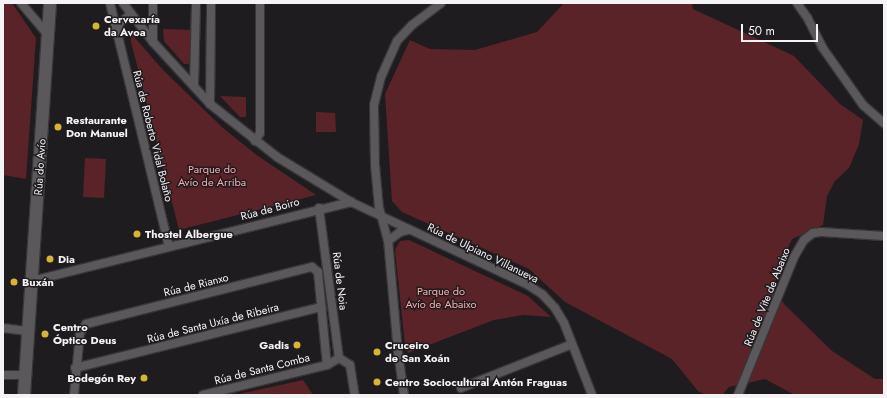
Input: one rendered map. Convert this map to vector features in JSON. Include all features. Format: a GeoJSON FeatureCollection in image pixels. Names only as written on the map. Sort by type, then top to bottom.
{"type":"FeatureCollection","features":[{"type":"Feature","properties":{"kind":"main road","name":"Rúa do Avío"},"geometry":{"type":"LineString","coordinates":[[24,395],[50,3]]}},
{"type":"Feature","properties":{"kind":"street"},"geometry":{"type":"LineString","coordinates":[[21,3],[48,35]]}},
{"type":"Feature","properties":{"kind":"street","name":"Rúa de Roberto Vidal Bolaño"},"geometry":{"type":"LineString","coordinates":[[110,3],[169,246]]}},
{"type":"Feature","properties":{"kind":"street","name":"Rúa de Ulpiano Villanueva"},"geometry":{"type":"LineString","coordinates":[[123,3],[153,42],[210,104],[255,141],[298,171],[351,202],[534,288],[555,308],[572,344],[592,395]]}},
{"type":"Feature","properties":{"kind":"street"},"geometry":{"type":"LineString","coordinates":[[153,3],[153,42]]}},
{"type":"Feature","properties":{"kind":"street"},"geometry":{"type":"LineString","coordinates":[[194,86],[196,3]]}},
{"type":"Feature","properties":{"kind":"street"},"geometry":{"type":"LineString","coordinates":[[210,104],[211,3]]}},
{"type":"Feature","properties":{"kind":"street"},"geometry":{"type":"LineString","coordinates":[[255,141],[260,133],[260,3]]}},
{"type":"Feature","properties":{"kind":"street"},"geometry":{"type":"LineString","coordinates":[[404,395],[398,352],[388,241],[375,165],[376,91],[397,41],[412,25],[441,3]]}},
{"type":"Feature","properties":{"kind":"street"},"geometry":{"type":"LineString","coordinates":[[797,3],[808,19],[822,47],[863,105],[884,123]]}},
{"type":"Feature","properties":{"kind":"street"},"geometry":{"type":"LineString","coordinates":[[116,32],[121,22],[131,14]]}},
{"type":"Feature","properties":{"kind":"street","name":"Rúa de Boiro"},"geometry":{"type":"LineString","coordinates":[[32,281],[319,208],[351,202]]}},
{"type":"Feature","properties":{"kind":"street","name":"Rúa de Noia"},"geometry":{"type":"LineString","coordinates":[[319,208],[339,358]]}},
{"type":"Feature","properties":{"kind":"street"},"geometry":{"type":"LineString","coordinates":[[388,241],[400,232],[410,230]]}},
{"type":"Feature","properties":{"kind":"street","name":"Rúa de Vite de Abaixo"},"geometry":{"type":"LineString","coordinates":[[738,395],[794,257],[804,240],[813,233],[821,232],[884,236]]}},
{"type":"Feature","properties":{"kind":"street","name":"Rúa de Noia"},"geometry":{"type":"LineString","coordinates":[[298,271],[312,267],[318,270],[327,365]]}},
{"type":"Feature","properties":{"kind":"street","name":"Rúa de Rianxo"},"geometry":{"type":"LineString","coordinates":[[75,368],[82,328],[86,324],[298,271]]}},
{"type":"Feature","properties":{"kind":"street","name":"Rúa de Santa Uxía de Ribeira"},"geometry":{"type":"LineString","coordinates":[[75,368],[322,306]]}},
{"type":"Feature","properties":{"kind":"street"},"geometry":{"type":"LineString","coordinates":[[3,328],[29,331]]}},
{"type":"Feature","properties":{"kind":"street"},"geometry":{"type":"LineString","coordinates":[[461,388],[572,344]]}},
{"type":"Feature","properties":{"kind":"street"},"geometry":{"type":"LineString","coordinates":[[327,365],[339,358],[350,365],[355,395]]}},
{"type":"Feature","properties":{"kind":"street","name":"Rúa de Santa Comba"},"geometry":{"type":"LineString","coordinates":[[203,395],[327,365]]}},
{"type":"Feature","properties":{"kind":"street"},"geometry":{"type":"LineString","coordinates":[[74,395],[75,368]]}},
{"type":"Feature","properties":{"kind":"street"},"geometry":{"type":"LineString","coordinates":[[3,375],[26,375]]}},
{"type":"Feature","properties":{"kind":"green space"},"geometry":{"type":"Polygon","coordinates":[[[3,3],[12,3],[36,38],[26,179],[3,175],[3,3]]]}},
{"type":"Feature","properties":{"kind":"green space"},"geometry":{"type":"Polygon","coordinates":[[[564,3],[692,3],[693,9],[794,56],[840,104],[863,120],[859,144],[849,168],[835,181],[827,196],[823,225],[792,239],[779,268],[774,287],[784,304],[832,351],[875,379],[884,379],[884,395],[795,395],[765,379],[729,387],[722,395],[705,395],[698,391],[672,359],[565,302],[529,269],[402,212],[392,201],[385,94],[410,40],[430,49],[475,50],[537,32],[564,3]]]}},
{"type":"Feature","properties":{"kind":"green space"},"geometry":{"type":"Polygon","coordinates":[[[163,29],[192,30],[192,59],[188,64],[184,64],[164,41],[163,29]]]}},
{"type":"Feature","properties":{"kind":"green space","name":"Parque do Avío de Arriba"},"geometry":{"type":"Polygon","coordinates":[[[130,32],[163,70],[223,128],[258,156],[316,195],[179,230],[129,34],[130,32]]]}},
{"type":"Feature","properties":{"kind":"green space"},"geometry":{"type":"Polygon","coordinates":[[[220,96],[246,97],[246,117],[240,117],[220,96]]]}},
{"type":"Feature","properties":{"kind":"green space"},"geometry":{"type":"Polygon","coordinates":[[[316,112],[335,113],[336,132],[316,132],[316,112]]]}},
{"type":"Feature","properties":{"kind":"green space"},"geometry":{"type":"Polygon","coordinates":[[[85,158],[106,159],[104,198],[83,197],[85,158]]]}},
{"type":"Feature","properties":{"kind":"green space","name":"Parque do Avío de Abaixo"},"geometry":{"type":"Polygon","coordinates":[[[409,240],[528,296],[551,317],[523,315],[494,320],[408,353],[405,345],[395,250],[400,241],[409,240]]]}},
{"type":"Feature","properties":{"kind":"green space"},"geometry":{"type":"Polygon","coordinates":[[[303,380],[313,395],[235,395],[303,380]]]}},
{"type":"Feature","properties":{"kind":"place","name":"Cervexaría da Avoa"},"geometry":{"type":"Point","coordinates":[96,26]}},
{"type":"Feature","properties":{"kind":"place","name":"Restaurante Don Manuel"},"geometry":{"type":"Point","coordinates":[58,127]}},
{"type":"Feature","properties":{"kind":"place","name":"Thostel Albergue"},"geometry":{"type":"Point","coordinates":[137,234]}},
{"type":"Feature","properties":{"kind":"place","name":"Dia"},"geometry":{"type":"Point","coordinates":[50,259]}},
{"type":"Feature","properties":{"kind":"place","name":"Buxán"},"geometry":{"type":"Point","coordinates":[14,282]}},
{"type":"Feature","properties":{"kind":"place","name":"Centro Óptico Deus"},"geometry":{"type":"Point","coordinates":[45,334]}},
{"type":"Feature","properties":{"kind":"place","name":"Gadis"},"geometry":{"type":"Point","coordinates":[297,345]}},
{"type":"Feature","properties":{"kind":"place","name":"Cruceiro de San Xoán"},"geometry":{"type":"Point","coordinates":[377,352]}},
{"type":"Feature","properties":{"kind":"place","name":"Bodegón Rey"},"geometry":{"type":"Point","coordinates":[144,378]}},
{"type":"Feature","properties":{"kind":"place","name":"Centro Sociocultural Antón Fraguas"},"geometry":{"type":"Point","coordinates":[377,382]}}]}
